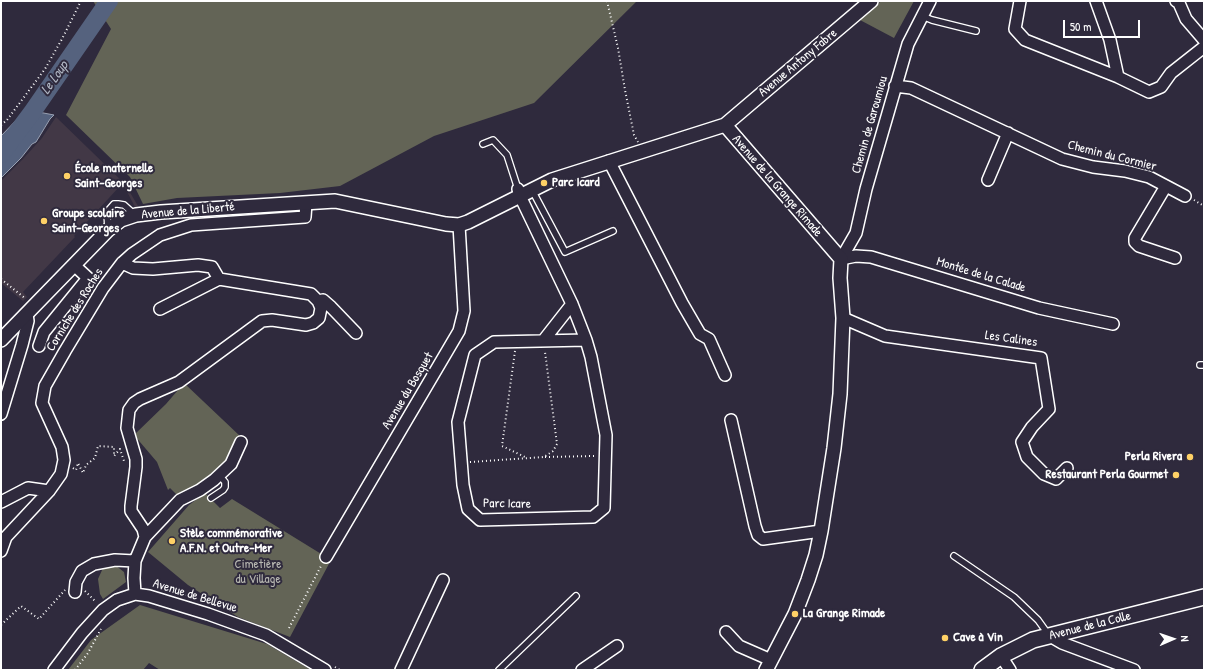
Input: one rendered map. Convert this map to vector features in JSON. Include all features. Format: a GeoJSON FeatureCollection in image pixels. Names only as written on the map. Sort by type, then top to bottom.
{"type":"FeatureCollection","features":[{"type":"Feature","properties":{"kind":"main road","name":"Avenue de la Colle"},"geometry":{"type":"LineString","coordinates":[[982,670],[1001,656],[1034,640],[1204,597]]}},
{"type":"Feature","properties":{"kind":"street","name":"Avenue Antony Fabre"},"geometry":{"type":"LineString","coordinates":[[725,125],[871,1]]}},
{"type":"Feature","properties":{"kind":"street","name":"Chemin de Garoumiou"},"geometry":{"type":"LineString","coordinates":[[841,259],[856,233],[866,189],[908,44],[930,1]]}},
{"type":"Feature","properties":{"kind":"street"},"geometry":{"type":"LineString","coordinates":[[1020,1],[1015,29],[1025,40],[1118,77],[1149,92],[1161,87],[1171,72],[1204,47]]}},
{"type":"Feature","properties":{"kind":"street"},"geometry":{"type":"LineString","coordinates":[[1096,1],[1110,40],[1118,77]]}},
{"type":"Feature","properties":{"kind":"street"},"geometry":{"type":"LineString","coordinates":[[1176,1],[1186,19],[1204,40]]}},
{"type":"Feature","properties":{"kind":"street","name":"Chemin du Cormier"},"geometry":{"type":"LineString","coordinates":[[895,86],[911,88],[1062,158],[1093,167],[1126,171],[1149,177],[1186,196]]}},
{"type":"Feature","properties":{"kind":"street","name":"Avenue de la Grange Rimade"},"geometry":{"type":"LineString","coordinates":[[306,203],[335,201],[347,202],[446,224],[459,225],[468,222],[519,192],[532,190],[552,180],[725,125],[841,259]]}},
{"type":"Feature","properties":{"kind":"street"},"geometry":{"type":"LineString","coordinates":[[988,180],[1008,133]]}},
{"type":"Feature","properties":{"kind":"street"},"geometry":{"type":"LineString","coordinates":[[609,161],[682,302],[700,334],[709,339],[725,375]]}},
{"type":"Feature","properties":{"kind":"street","name":"Chemin du Cormier"},"geometry":{"type":"LineString","coordinates":[[1166,186],[1135,238],[1135,242],[1139,246],[1175,258]]}},
{"type":"Feature","properties":{"kind":"street","name":"Parc Icare"},"geometry":{"type":"LineString","coordinates":[[519,192],[572,304],[586,340],[591,357],[606,435],[604,508],[593,518],[480,520],[468,508],[463,485],[458,422],[475,355],[494,342],[586,340]]}},
{"type":"Feature","properties":{"kind":"street","name":"Avenue de la Liberté"},"geometry":{"type":"LineString","coordinates":[[1,340],[108,230],[121,220],[161,212],[306,203]]}},
{"type":"Feature","properties":{"kind":"street","name":"Corniche des Roches"},"geometry":{"type":"LineString","coordinates":[[1,552],[6,538],[49,491],[61,474],[64,460],[62,447],[42,402],[45,386],[103,288],[122,263],[132,254],[160,235],[191,224],[305,217],[306,203]]}},
{"type":"Feature","properties":{"kind":"street","name":"Avenue du Bosquet"},"geometry":{"type":"LineString","coordinates":[[326,556],[459,331],[464,311],[459,225]]}},
{"type":"Feature","properties":{"kind":"street","name":"Montée de la Calade"},"geometry":{"type":"LineString","coordinates":[[841,259],[856,256],[871,257],[1039,308],[1113,324]]}},
{"type":"Feature","properties":{"kind":"street"},"geometry":{"type":"LineString","coordinates":[[726,632],[739,646],[768,665],[795,614],[808,580],[821,531],[834,448],[838,407],[842,318],[840,278],[841,259]]}},
{"type":"Feature","properties":{"kind":"street"},"geometry":{"type":"LineString","coordinates":[[122,263],[133,268],[153,270],[198,265],[212,267],[219,279]]}},
{"type":"Feature","properties":{"kind":"street"},"geometry":{"type":"LineString","coordinates":[[42,344],[44,332],[88,278],[74,265]]}},
{"type":"Feature","properties":{"kind":"street"},"geometry":{"type":"LineString","coordinates":[[145,537],[139,521],[131,511],[136,459],[127,428],[127,418],[129,410],[134,403],[179,382],[262,320],[272,320],[306,326],[319,318],[321,308],[318,300],[312,294],[219,279],[160,309]]}},
{"type":"Feature","properties":{"kind":"street"},"geometry":{"type":"LineString","coordinates":[[318,300],[323,300],[331,306],[356,333]]}},
{"type":"Feature","properties":{"kind":"street"},"geometry":{"type":"LineString","coordinates":[[543,341],[572,304]]}},
{"type":"Feature","properties":{"kind":"street"},"geometry":{"type":"LineString","coordinates":[[1,414],[31,310]]}},
{"type":"Feature","properties":{"kind":"street","name":"Les Calines"},"geometry":{"type":"LineString","coordinates":[[842,318],[886,336],[1041,358],[1049,409],[1032,427],[1022,442],[1027,457],[1044,474],[1056,479],[1067,468]]}},
{"type":"Feature","properties":{"kind":"street"},"geometry":{"type":"LineString","coordinates":[[731,420],[758,535],[763,539],[821,531]]}},
{"type":"Feature","properties":{"kind":"street"},"geometry":{"type":"LineString","coordinates":[[135,594],[135,561],[145,537],[180,500],[200,490],[220,475],[231,464],[241,442]]}},
{"type":"Feature","properties":{"kind":"street"},"geometry":{"type":"LineString","coordinates":[[1,502],[28,488],[49,491]]}},
{"type":"Feature","properties":{"kind":"street"},"geometry":{"type":"LineString","coordinates":[[75,587],[82,571],[94,564],[115,560],[135,561]]}},
{"type":"Feature","properties":{"kind":"street"},"geometry":{"type":"LineString","coordinates":[[401,670],[443,580]]}},
{"type":"Feature","properties":{"kind":"street","name":"Avenue de Bellevue"},"geometry":{"type":"LineString","coordinates":[[54,670],[82,633],[103,610],[117,600],[135,594],[149,596],[208,614],[266,635],[325,670]]}},
{"type":"Feature","properties":{"kind":"street"},"geometry":{"type":"LineString","coordinates":[[1050,636],[1062,643],[1134,670]]}},
{"type":"Feature","properties":{"kind":"street"},"geometry":{"type":"LineString","coordinates":[[582,670],[617,646]]}},
{"type":"Feature","properties":{"kind":"street"},"geometry":{"type":"LineString","coordinates":[[1001,656],[1010,670]]}},
{"type":"Feature","properties":{"kind":"lane"},"geometry":{"type":"LineString","coordinates":[[922,16],[976,31]]}},
{"type":"Feature","properties":{"kind":"lane"},"geometry":{"type":"LineString","coordinates":[[483,144],[493,140],[507,155],[519,192]]}},
{"type":"Feature","properties":{"kind":"lane"},"geometry":{"type":"LineString","coordinates":[[532,190],[565,252],[613,231]]}},
{"type":"Feature","properties":{"kind":"lane"},"geometry":{"type":"LineString","coordinates":[[211,498],[223,490],[226,486],[220,475]]}},
{"type":"Feature","properties":{"kind":"lane"},"geometry":{"type":"LineString","coordinates":[[954,556],[1014,596],[1038,620],[1050,636]]}},
{"type":"Feature","properties":{"kind":"lane"},"geometry":{"type":"LineString","coordinates":[[499,670],[576,596]]}},
{"type":"Feature","properties":{"kind":"path"},"geometry":{"type":"LineString","coordinates":[[1,125],[7,120],[45,69],[81,1]]}},
{"type":"Feature","properties":{"kind":"path"},"geometry":{"type":"LineString","coordinates":[[607,1],[618,48],[634,135],[638,144]]}},
{"type":"Feature","properties":{"kind":"path"},"geometry":{"type":"LineString","coordinates":[[1,279],[31,310]]}},
{"type":"Feature","properties":{"kind":"path"},"geometry":{"type":"LineString","coordinates":[[543,341],[557,444],[553,451],[544,457]]}},
{"type":"Feature","properties":{"kind":"path"},"geometry":{"type":"LineString","coordinates":[[516,342],[502,446],[528,458]]}},
{"type":"Feature","properties":{"kind":"path"},"geometry":{"type":"LineString","coordinates":[[62,468],[71,467],[76,470],[78,463],[83,472],[86,465],[95,458],[98,446],[114,447],[114,456],[120,449],[124,461],[128,462],[130,456],[134,452]]}},
{"type":"Feature","properties":{"kind":"path"},"geometry":{"type":"LineString","coordinates":[[461,462],[605,455]]}},
{"type":"Feature","properties":{"kind":"path"},"geometry":{"type":"LineString","coordinates":[[289,628],[326,556]]}},
{"type":"Feature","properties":{"kind":"path"},"geometry":{"type":"LineString","coordinates":[[1,625],[21,606],[40,619],[68,586],[75,587],[103,610]]}},
{"type":"Feature","properties":{"kind":"path"},"geometry":{"type":"LineString","coordinates":[[75,670],[88,653],[103,626]]}},
{"type":"Feature","properties":{"kind":"shaded area","name":"Groupe scolaire Saint-Georges"},"geometry":{"type":"Polygon","coordinates":[[[56,117],[125,184],[138,206],[135,207],[125,188],[120,186],[74,236],[75,237],[23,292],[27,297],[23,301],[1,283],[1,181],[42,138],[56,117]]]}},
{"type":"Feature","properties":{"kind":"green space"},"geometry":{"type":"Polygon","coordinates":[[[93,1],[637,1],[534,103],[434,136],[340,186],[280,193],[177,198],[143,204],[130,177],[66,115],[111,29],[93,1]]]}},
{"type":"Feature","properties":{"kind":"green space"},"geometry":{"type":"Polygon","coordinates":[[[881,1],[914,1],[894,38],[860,20],[881,1]]]}},
{"type":"Feature","properties":{"kind":"green space"},"geometry":{"type":"Polygon","coordinates":[[[184,383],[241,437],[231,460],[199,489],[178,496],[170,488],[168,490],[157,462],[134,435],[166,404],[184,383]]]}},
{"type":"Feature","properties":{"kind":"green space","name":"Cimetière du Village"},"geometry":{"type":"Polygon","coordinates":[[[205,493],[220,508],[232,499],[331,560],[290,637],[238,617],[188,585],[148,552],[189,505],[205,493]]]}},
{"type":"Feature","properties":{"kind":"green space"},"geometry":{"type":"Polygon","coordinates":[[[115,565],[124,572],[126,582],[103,599],[100,594],[98,579],[103,568],[115,565]]]}},
{"type":"Feature","properties":{"kind":"green space"},"geometry":{"type":"Polygon","coordinates":[[[140,605],[267,644],[311,670],[160,670],[149,663],[143,670],[68,670],[91,640],[140,605]]]}},
{"type":"Feature","properties":{"kind":"water","name":"Le Loup"},"geometry":{"type":"Polygon","coordinates":[[[33,111],[54,115],[36,142],[32,144],[21,158],[1,178],[1,136],[23,113],[33,111]]]}},
{"type":"Feature","properties":{"kind":"waterway","name":"Le Loup"},"geometry":{"type":"LineString","coordinates":[[1,154],[33,111],[109,1]]}},
{"type":"Feature","properties":{"kind":"place","name":"École maternelle Saint-Georges"},"geometry":{"type":"Point","coordinates":[67,176]}},
{"type":"Feature","properties":{"kind":"place","name":"Parc Icard"},"geometry":{"type":"Point","coordinates":[544,183]}},
{"type":"Feature","properties":{"kind":"place","name":"Groupe scolaire Saint-Georges"},"geometry":{"type":"Point","coordinates":[44,221]}},
{"type":"Feature","properties":{"kind":"place","name":"Perla Rivera"},"geometry":{"type":"Point","coordinates":[1190,457]}},
{"type":"Feature","properties":{"kind":"place","name":"Restaurant Perla Gourmet"},"geometry":{"type":"Point","coordinates":[1176,475]}},
{"type":"Feature","properties":{"kind":"place","name":"Stèle commémorative A.F.N. et Outre-Mer"},"geometry":{"type":"Point","coordinates":[172,541]}},
{"type":"Feature","properties":{"kind":"place","name":"La Grange Rimade"},"geometry":{"type":"Point","coordinates":[795,614]}},
{"type":"Feature","properties":{"kind":"place","name":"Cave à Vin"},"geometry":{"type":"Point","coordinates":[945,638]}}]}
